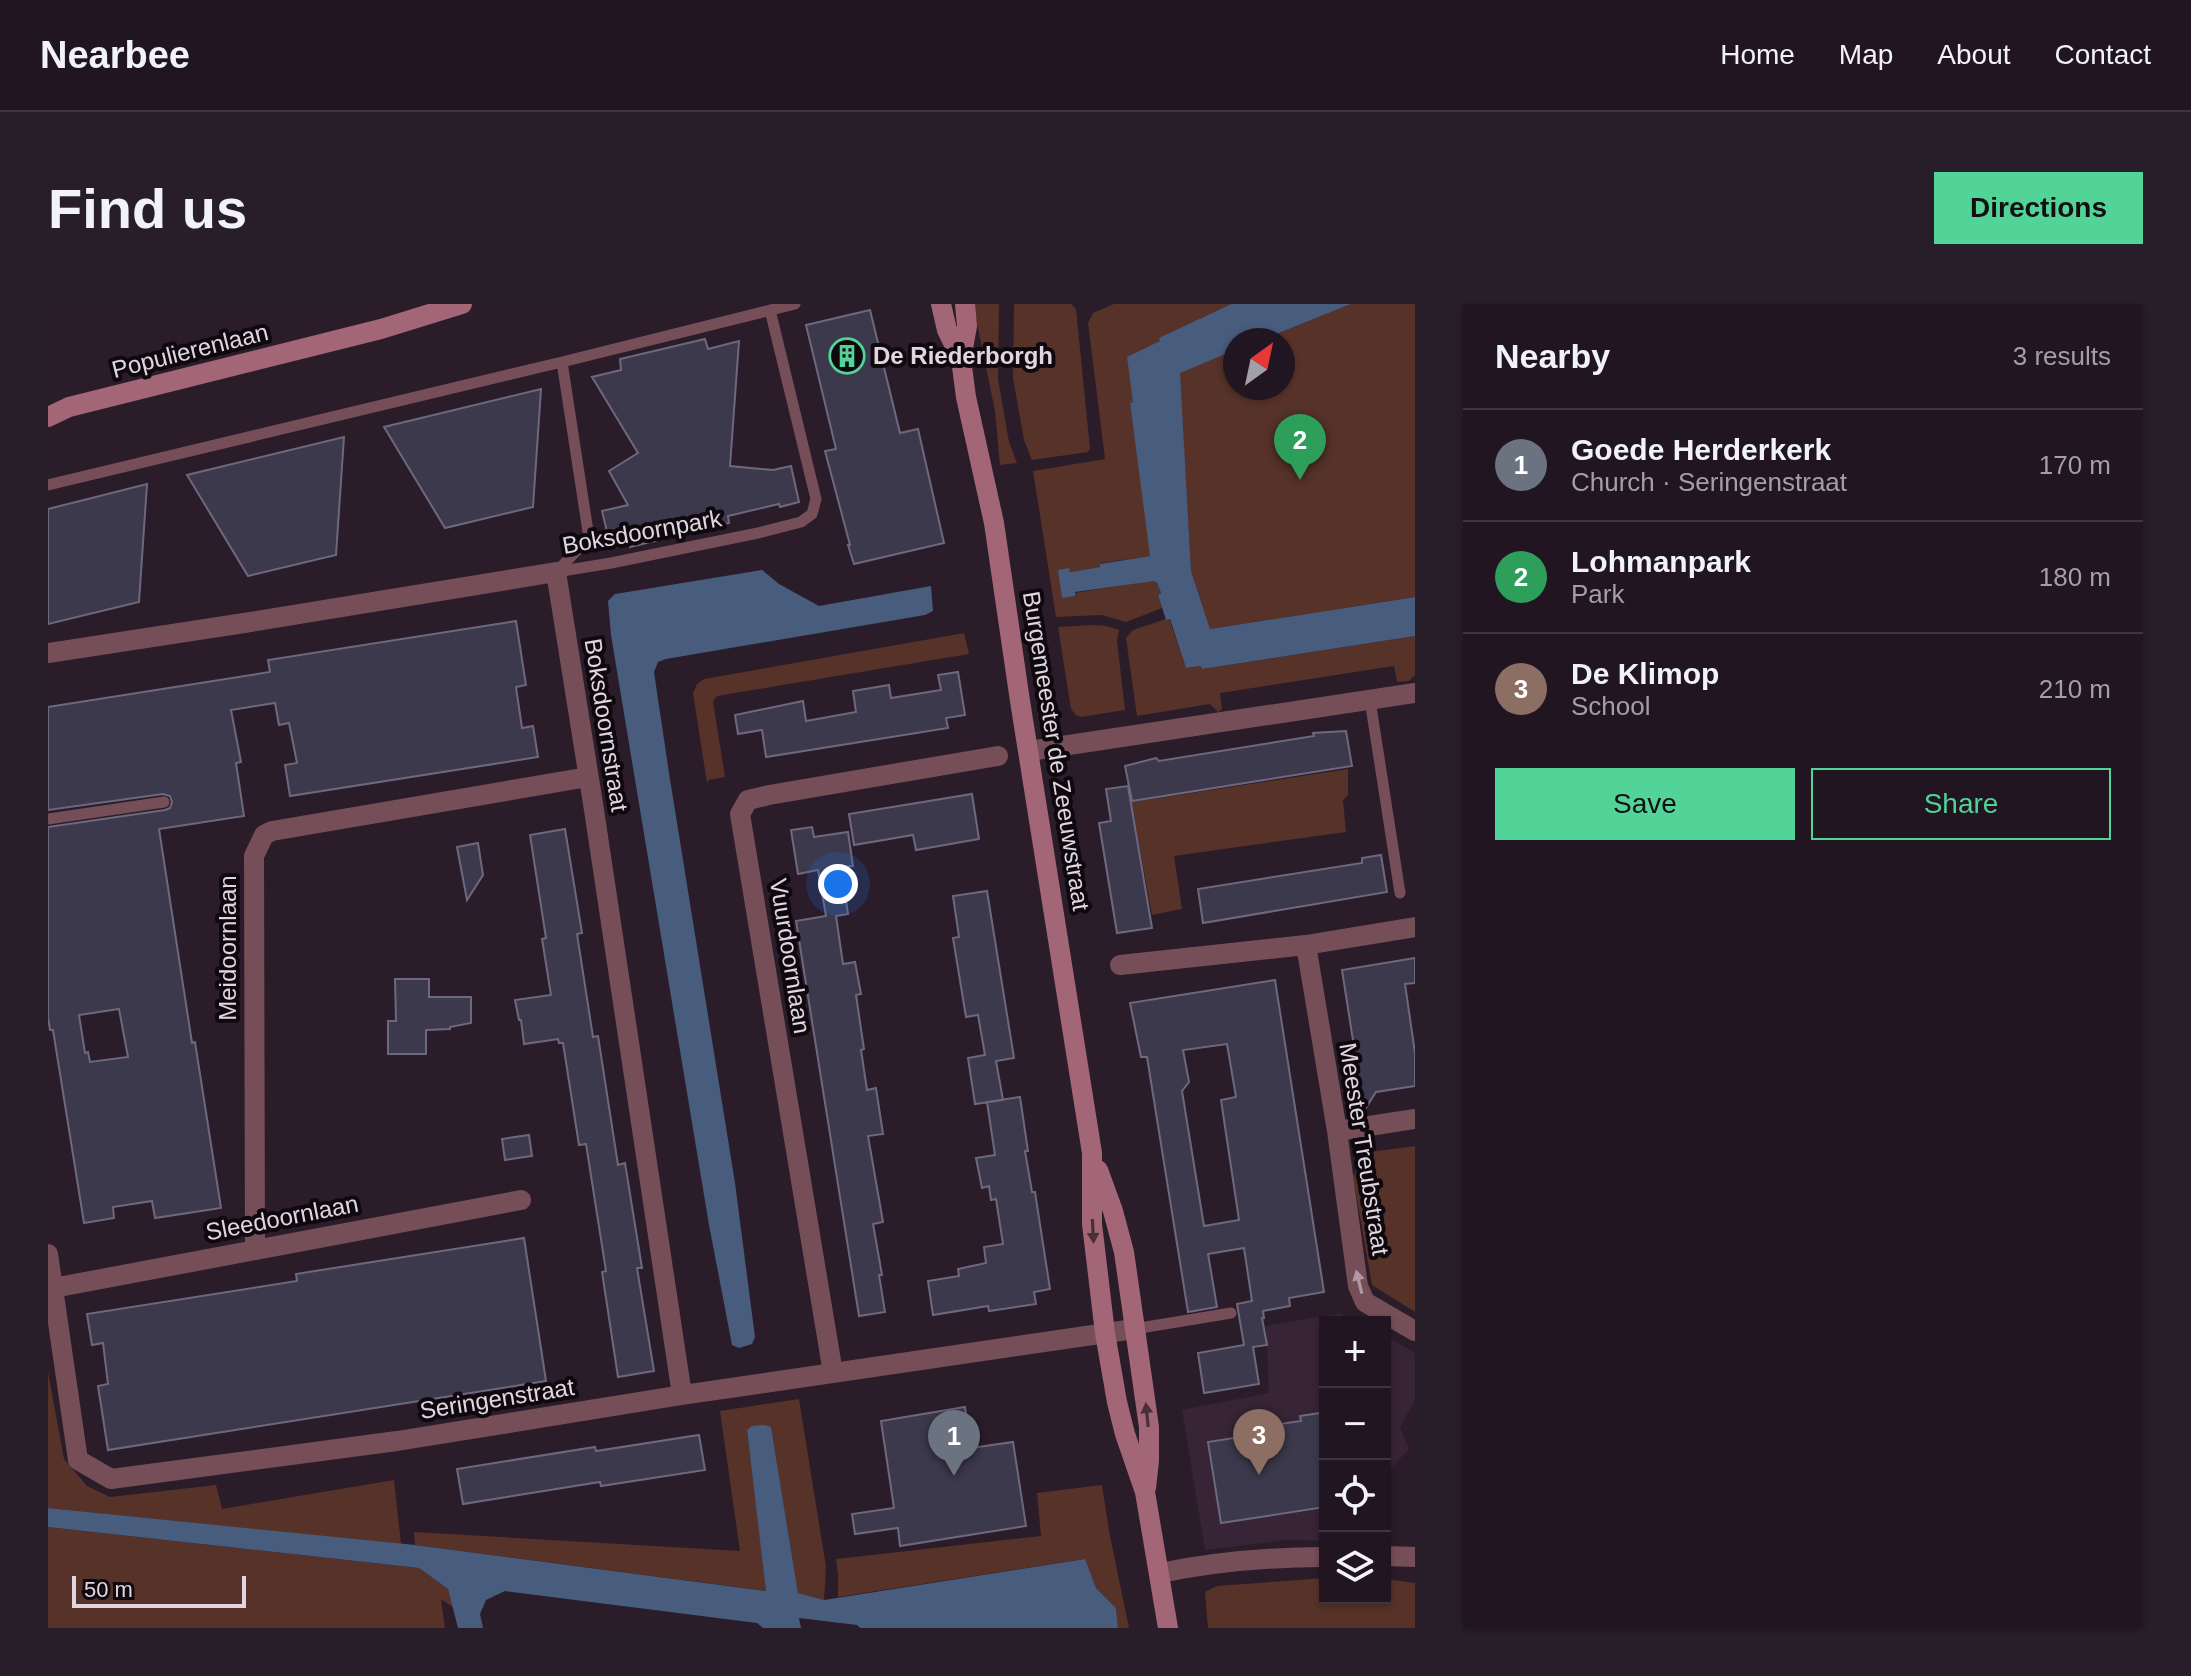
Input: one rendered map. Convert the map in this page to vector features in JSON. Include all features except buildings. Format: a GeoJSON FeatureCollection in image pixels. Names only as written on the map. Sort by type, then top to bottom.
{"type":"FeatureCollection","features":[{"type":"Feature","properties":{"kind":"street","name":"Populierenlaan"},"geometry":{"type":"LineString","coordinates":[[48,417],[69,407],[381,329],[462,304]]}},
{"type":"Feature","properties":{"kind":"street","name":"Burgemeester de Zeeuwstraat"},"geometry":{"type":"LineString","coordinates":[[941,304],[947,330],[961,359]]}},
{"type":"Feature","properties":{"kind":"street","name":"Burgemeester de Zeeuwstraat"},"geometry":{"type":"LineString","coordinates":[[965,304],[967,326],[961,359],[966,397],[994,523],[1092,1153],[1093,1235],[1105,1333],[1119,1413],[1145,1492],[1168,1628]]}},
{"type":"Feature","properties":{"kind":"street","name":"Populierenlaan"},"geometry":{"type":"LineString","coordinates":[[48,404],[69,407]]}},
{"type":"Feature","properties":{"kind":"street"},"geometry":{"type":"LineString","coordinates":[[48,653],[556,572]]}},
{"type":"Feature","properties":{"kind":"street","name":"Boksdoornstraat"},"geometry":{"type":"LineString","coordinates":[[556,572],[682,1395]]}},
{"type":"Feature","properties":{"kind":"street"},"geometry":{"type":"LineString","coordinates":[[1029,751],[1415,693]]}},
{"type":"Feature","properties":{"kind":"street","name":"Vuurdoornlaan"},"geometry":{"type":"LineString","coordinates":[[833,1373],[740,814],[748,800],[769,795],[998,756]]}},
{"type":"Feature","properties":{"kind":"street","name":"Meidoornlaan"},"geometry":{"type":"LineString","coordinates":[[255,1250],[254,856],[264,835],[272,831],[588,777]]}},
{"type":"Feature","properties":{"kind":"street"},"geometry":{"type":"LineString","coordinates":[[1120,965],[1306,945],[1415,927]]}},
{"type":"Feature","properties":{"kind":"street","name":"Meester Treubstraat"},"geometry":{"type":"LineString","coordinates":[[1306,945],[1337,1131],[1358,1286],[1365,1302],[1415,1331]]}},
{"type":"Feature","properties":{"kind":"street"},"geometry":{"type":"LineString","coordinates":[[1337,1131],[1415,1119]]}},
{"type":"Feature","properties":{"kind":"street","name":"Burgemeester de Zeeuwstraat"},"geometry":{"type":"LineString","coordinates":[[1092,1153],[1124,1252],[1149,1427],[1145,1492]]}},
{"type":"Feature","properties":{"kind":"street","name":"Sleedoornlaan"},"geometry":{"type":"LineString","coordinates":[[51,1288],[521,1200]]}},
{"type":"Feature","properties":{"kind":"street","name":"Seringenstraat"},"geometry":{"type":"LineString","coordinates":[[48,1254],[78,1460],[111,1479],[397,1441],[682,1395],[1134,1329]]}},
{"type":"Feature","properties":{"kind":"street"},"geometry":{"type":"LineString","coordinates":[[1391,1556],[1415,1557]]}},
{"type":"Feature","properties":{"kind":"street"},"geometry":{"type":"LineString","coordinates":[[1160,1573],[1291,1557],[1319,1557]]}},
{"type":"Feature","properties":{"kind":"lane"},"geometry":{"type":"LineString","coordinates":[[48,485],[795,304]]}},
{"type":"Feature","properties":{"kind":"lane","name":"Boksdoornpark"},"geometry":{"type":"LineString","coordinates":[[556,572],[758,533],[801,522],[812,514],[816,499],[770,310]]}},
{"type":"Feature","properties":{"kind":"lane","name":"Boksdoornpark"},"geometry":{"type":"LineString","coordinates":[[556,572],[589,538],[562,362]]}},
{"type":"Feature","properties":{"kind":"lane"},"geometry":{"type":"LineString","coordinates":[[1370,700],[1400,893]]}},
{"type":"Feature","properties":{"kind":"lane"},"geometry":{"type":"LineString","coordinates":[[48,819],[164,802]]}},
{"type":"Feature","properties":{"kind":"lane"},"geometry":{"type":"LineString","coordinates":[[1134,1329],[1231,1313]]}},
{"type":"Feature","properties":{"kind":"shaded area"},"geometry":{"type":"Polygon","coordinates":[[[973,304],[999,304],[998,379],[1009,442],[1017,463],[1000,465],[995,411],[973,304]]]}},
{"type":"Feature","properties":{"kind":"shaded area"},"geometry":{"type":"Polygon","coordinates":[[[1014,304],[1071,304],[1076,309],[1088,452],[1032,460],[1024,440],[1013,378],[1014,304]]]}},
{"type":"Feature","properties":{"kind":"shaded area"},"geometry":{"type":"Polygon","coordinates":[[[1114,304],[1231,304],[1160,338],[1130,403],[1151,556],[1101,563],[1100,567],[1069,572],[1075,593],[1154,580],[1161,594],[1158,595],[1162,608],[1126,622],[1102,615],[1056,617],[1033,471],[1105,459],[1088,323],[1093,313],[1114,304]]]}},
{"type":"Feature","properties":{"kind":"shaded area"},"geometry":{"type":"Polygon","coordinates":[[[1351,304],[1415,304],[1415,597],[1210,629],[1191,571],[1179,372],[1223,355],[1223,400],[1295,400],[1295,328],[1291,328],[1351,304]]]}},
{"type":"Feature","properties":{"kind":"shaded area"},"geometry":{"type":"Polygon","coordinates":[[[1169,618],[1186,668],[1201,666],[1202,669],[1415,636],[1415,675],[1409,681],[1397,682],[1394,666],[1220,693],[1222,709],[1218,712],[1210,704],[1137,716],[1126,638],[1133,630],[1169,618]]]}},
{"type":"Feature","properties":{"kind":"shaded area"},"geometry":{"type":"Polygon","coordinates":[[[1093,625],[1119,630],[1117,641],[1125,710],[1081,717],[1071,709],[1058,627],[1093,625]]]}},
{"type":"Feature","properties":{"kind":"shaded area"},"geometry":{"type":"Polygon","coordinates":[[[964,633],[969,654],[717,696],[713,701],[725,777],[707,783],[693,693],[697,684],[704,679],[964,633]]]}},
{"type":"Feature","properties":{"kind":"shaded area"},"geometry":{"type":"Polygon","coordinates":[[[1348,769],[1348,795],[1343,800],[1346,832],[1174,856],[1182,909],[1152,915],[1134,817],[1127,803],[1348,769]]]}},
{"type":"Feature","properties":{"kind":"shaded area"},"geometry":{"type":"Polygon","coordinates":[[[1415,1146],[1415,1312],[1372,1285],[1353,1176],[1370,1152],[1415,1146]]]}},
{"type":"Feature","properties":{"kind":"shaded area"},"geometry":{"type":"Polygon","coordinates":[[[1319,1317],[1319,1541],[1286,1540],[1205,1550],[1182,1410],[1269,1393],[1266,1326],[1319,1317]]]}},
{"type":"Feature","properties":{"kind":"shaded area"},"geometry":{"type":"Polygon","coordinates":[[[1391,1339],[1415,1353],[1415,1400],[1400,1427],[1409,1449],[1391,1468],[1391,1339]]]}},
{"type":"Feature","properties":{"kind":"shaded area"},"geometry":{"type":"Polygon","coordinates":[[[48,1372],[64,1459],[87,1486],[110,1497],[216,1485],[222,1509],[394,1480],[401,1544],[48,1508],[48,1372]]]}},
{"type":"Feature","properties":{"kind":"shaded area"},"geometry":{"type":"Polygon","coordinates":[[[799,1399],[826,1567],[824,1600],[798,1593],[771,1428],[765,1425],[747,1431],[767,1591],[415,1545],[414,1532],[740,1551],[720,1411],[799,1399]]]}},
{"type":"Feature","properties":{"kind":"shaded area"},"geometry":{"type":"Polygon","coordinates":[[[1102,1485],[1129,1628],[1118,1628],[1116,1608],[1096,1588],[1084,1559],[838,1597],[836,1559],[1041,1536],[1037,1493],[1102,1485]]]}},
{"type":"Feature","properties":{"kind":"shaded area"},"geometry":{"type":"Polygon","coordinates":[[[48,1527],[419,1568],[448,1589],[454,1608],[441,1599],[445,1628],[48,1628],[48,1527]]]}},
{"type":"Feature","properties":{"kind":"shaded area"},"geometry":{"type":"Polygon","coordinates":[[[1319,1578],[1319,1604],[1391,1604],[1391,1580],[1415,1583],[1415,1628],[1208,1628],[1205,1592],[1217,1586],[1319,1578]]]}},
{"type":"Feature","properties":{"kind":"water"},"geometry":{"type":"Polygon","coordinates":[[[1231,304],[1351,304],[1291,328],[1223,328],[1223,355],[1180,373],[1191,571],[1210,629],[1415,597],[1415,636],[1202,669],[1201,666],[1186,668],[1170,619],[1166,620],[1158,595],[1161,593],[1154,581],[1075,592],[1075,596],[1062,598],[1058,570],[1069,568],[1070,572],[1150,556],[1127,357],[1160,341],[1159,338],[1231,304]]]}},
{"type":"Feature","properties":{"kind":"water"},"geometry":{"type":"Polygon","coordinates":[[[762,570],[779,584],[819,606],[931,586],[933,611],[925,615],[666,659],[658,662],[654,672],[735,1183],[755,1337],[752,1344],[739,1348],[732,1345],[709,1225],[611,635],[608,601],[615,594],[762,570]]]}},
{"type":"Feature","properties":{"kind":"water"},"geometry":{"type":"Polygon","coordinates":[[[752,1426],[771,1427],[798,1593],[824,1600],[1085,1559],[1096,1588],[1116,1608],[1118,1628],[860,1628],[857,1625],[799,1618],[801,1628],[763,1628],[757,1623],[505,1591],[486,1600],[480,1614],[483,1628],[458,1628],[448,1589],[419,1568],[48,1527],[48,1508],[415,1545],[766,1591],[747,1430],[752,1426]]]}},
{"type":"Feature","properties":{"kind":"place","name":"De Riederborgh"},"geometry":{"type":"Point","coordinates":[847,356]}},
{"type":"Feature","properties":{"kind":"place","name":"Lohmanpark"},"geometry":{"type":"Point","coordinates":[1300,480]}},
{"type":"Feature","properties":{"kind":"place","name":"De Klimop"},"geometry":{"type":"Point","coordinates":[1259,1475]}},
{"type":"Feature","properties":{"kind":"place","name":"Goede Herderkerk"},"geometry":{"type":"Point","coordinates":[954,1476]}}]}
